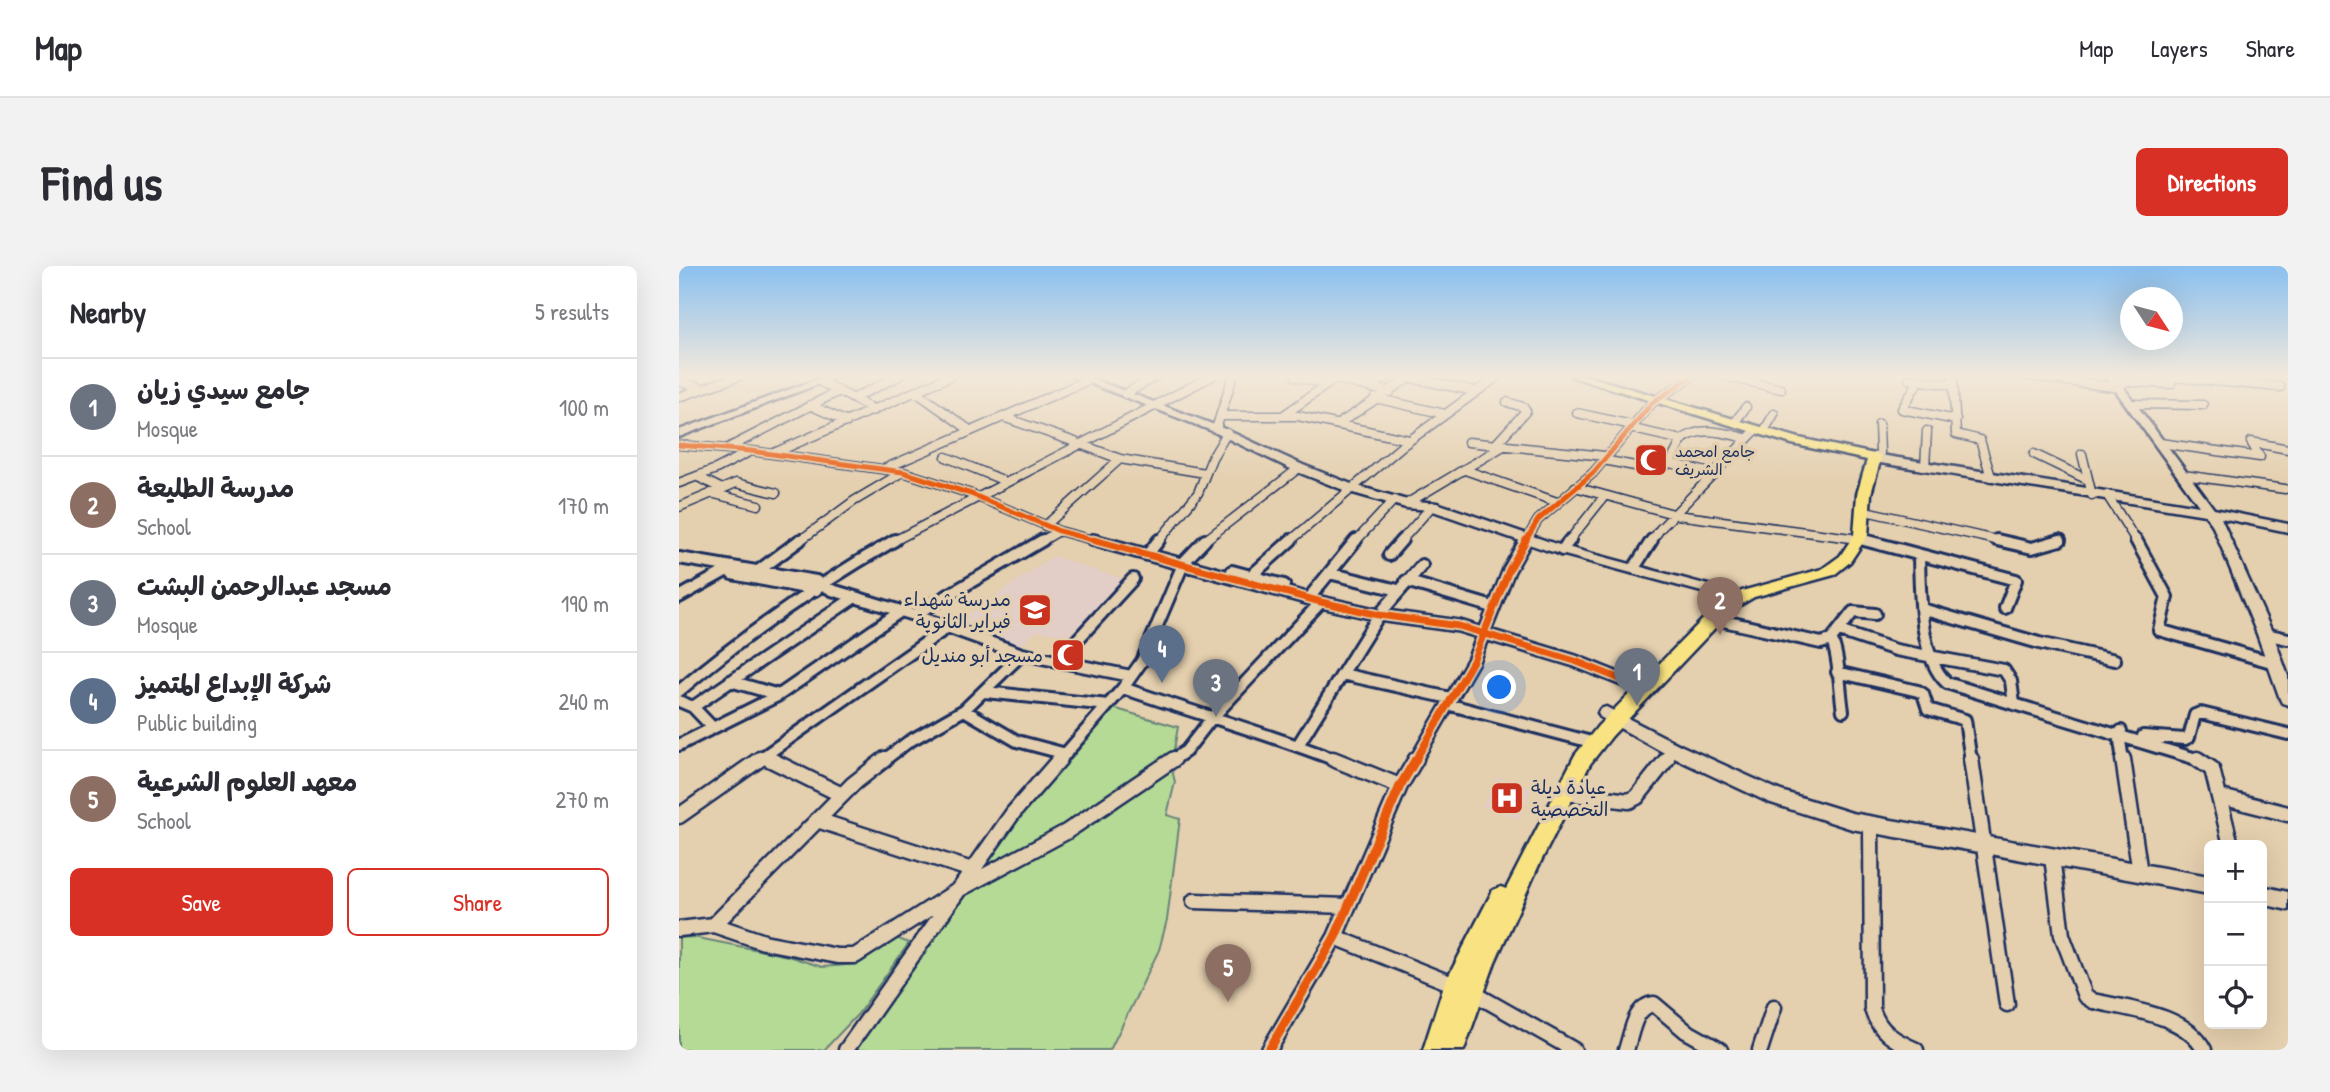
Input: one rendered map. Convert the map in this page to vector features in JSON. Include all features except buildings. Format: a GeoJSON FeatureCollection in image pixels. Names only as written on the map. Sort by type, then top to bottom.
{"type":"FeatureCollection","features":[{"type":"Feature","properties":{"kind":"main road"},"geometry":{"type":"LineString","coordinates":[[1690,413],[1754,434],[1869,459]]}},
{"type":"Feature","properties":{"kind":"main road"},"geometry":{"type":"LineString","coordinates":[[1700,413],[1735,422],[1754,434]]}},
{"type":"Feature","properties":{"kind":"main road"},"geometry":{"type":"LineString","coordinates":[[1436,1050],[1463,988],[1590,741],[1640,686],[1742,589],[1797,576],[1824,566],[1855,538],[1869,459]]}},
{"type":"Feature","properties":{"kind":"main road"},"geometry":{"type":"LineString","coordinates":[[1855,538],[1869,459]]}},
{"type":"Feature","properties":{"kind":"main road"},"geometry":{"type":"LineString","coordinates":[[1640,686],[1715,619],[1733,598]]}},
{"type":"Feature","properties":{"kind":"main road"},"geometry":{"type":"LineString","coordinates":[[1451,1050],[1463,988],[1590,741]]}},
{"type":"Feature","properties":{"kind":"street"},"geometry":{"type":"LineString","coordinates":[[679,433],[731,413]]}},
{"type":"Feature","properties":{"kind":"street"},"geometry":{"type":"LineString","coordinates":[[728,448],[796,413]]}},
{"type":"Feature","properties":{"kind":"street"},"geometry":{"type":"LineString","coordinates":[[827,413],[847,422]]}},
{"type":"Feature","properties":{"kind":"street"},"geometry":{"type":"LineString","coordinates":[[772,454],[869,413]]}},
{"type":"Feature","properties":{"kind":"street"},"geometry":{"type":"LineString","coordinates":[[945,413],[971,431]]}},
{"type":"Feature","properties":{"kind":"street"},"geometry":{"type":"LineString","coordinates":[[886,468],[1012,413]]}},
{"type":"Feature","properties":{"kind":"street"},"geometry":{"type":"LineString","coordinates":[[975,495],[1137,413]]}},
{"type":"Feature","properties":{"kind":"street"},"geometry":{"type":"LineString","coordinates":[[1174,413],[1222,426],[1299,468],[1350,488],[1400,502],[1432,506],[1562,550],[1635,568],[1733,598]]}},
{"type":"Feature","properties":{"kind":"street"},"geometry":{"type":"LineString","coordinates":[[1149,554],[1198,493],[1225,413]]}},
{"type":"Feature","properties":{"kind":"street"},"geometry":{"type":"LineString","coordinates":[[1284,415],[1287,413]]}},
{"type":"Feature","properties":{"kind":"street"},"geometry":{"type":"LineString","coordinates":[[1338,424],[1354,413]]}},
{"type":"Feature","properties":{"kind":"street"},"geometry":{"type":"LineString","coordinates":[[1438,413],[1444,414]]}},
{"type":"Feature","properties":{"kind":"street"},"geometry":{"type":"LineString","coordinates":[[1495,444],[1525,413]]}},
{"type":"Feature","properties":{"kind":"street"},"geometry":{"type":"LineString","coordinates":[[1577,413],[1682,440]]}},
{"type":"Feature","properties":{"kind":"street"},"geometry":{"type":"LineString","coordinates":[[1269,1050],[1335,937],[1400,786],[1473,661],[1493,607],[1527,538],[1538,520],[1604,458],[1641,413]]}},
{"type":"Feature","properties":{"kind":"street"},"geometry":{"type":"LineString","coordinates":[[1735,422],[1742,413]]}},
{"type":"Feature","properties":{"kind":"street"},"geometry":{"type":"LineString","coordinates":[[1919,413],[1955,420]]}},
{"type":"Feature","properties":{"kind":"street"},"geometry":{"type":"LineString","coordinates":[[1955,413],[1956,434],[1980,440],[1991,477]]}},
{"type":"Feature","properties":{"kind":"street"},"geometry":{"type":"LineString","coordinates":[[2138,413],[2206,511],[2218,524],[2275,663],[2285,681],[2288,699]]}},
{"type":"Feature","properties":{"kind":"street"},"geometry":{"type":"LineString","coordinates":[[1251,576],[1350,488],[1444,414]]}},
{"type":"Feature","properties":{"kind":"street"},"geometry":{"type":"LineString","coordinates":[[1222,426],[1284,415],[1409,440]]}},
{"type":"Feature","properties":{"kind":"street"},"geometry":{"type":"LineString","coordinates":[[1635,568],[1648,545],[1672,516],[1775,415]]}},
{"type":"Feature","properties":{"kind":"street"},"geometry":{"type":"LineString","coordinates":[[1003,417],[1120,459],[1205,473]]}},
{"type":"Feature","properties":{"kind":"street"},"geometry":{"type":"LineString","coordinates":[[1869,459],[1880,453],[1879,424]]}},
{"type":"Feature","properties":{"kind":"street"},"geometry":{"type":"LineString","coordinates":[[1925,467],[1927,431]]}},
{"type":"Feature","properties":{"kind":"street"},"geometry":{"type":"LineString","coordinates":[[1468,442],[1604,458],[1656,470],[1670,463],[1682,440],[1689,433],[1754,434]]}},
{"type":"Feature","properties":{"kind":"street"},"geometry":{"type":"LineString","coordinates":[[2160,443],[2260,457],[2251,442],[2288,449]]}},
{"type":"Feature","properties":{"kind":"street"},"geometry":{"type":"LineString","coordinates":[[681,685],[818,586],[1000,479],[1077,443]]}},
{"type":"Feature","properties":{"kind":"street"},"geometry":{"type":"LineString","coordinates":[[679,445],[728,448],[903,471],[975,495],[1059,531],[1317,598],[1484,632],[1575,661],[1640,686]]}},
{"type":"Feature","properties":{"kind":"street"},"geometry":{"type":"LineString","coordinates":[[679,929],[714,925],[764,942],[837,956],[855,956],[919,919],[960,890],[1042,847],[1186,751],[1317,598],[1329,573],[1368,526],[1400,502],[1465,470],[1505,446]]}},
{"type":"Feature","properties":{"kind":"street"},"geometry":{"type":"LineString","coordinates":[[679,483],[698,477],[751,451]]}},
{"type":"Feature","properties":{"kind":"street"},"geometry":{"type":"LineString","coordinates":[[2033,454],[2096,491]]}},
{"type":"Feature","properties":{"kind":"street"},"geometry":{"type":"LineString","coordinates":[[2082,454],[2096,491],[2143,551],[2167,597],[2159,630],[2275,663]]}},
{"type":"Feature","properties":{"kind":"street"},"geometry":{"type":"LineString","coordinates":[[946,457],[1000,479]]}},
{"type":"Feature","properties":{"kind":"street"},"geometry":{"type":"LineString","coordinates":[[1045,526],[1120,459]]}},
{"type":"Feature","properties":{"kind":"street"},"geometry":{"type":"LineString","coordinates":[[1869,459],[2096,491]]}},
{"type":"Feature","properties":{"kind":"street"},"geometry":{"type":"LineString","coordinates":[[1869,459],[2096,491],[2288,528]]}},
{"type":"Feature","properties":{"kind":"street"},"geometry":{"type":"LineString","coordinates":[[1670,463],[1715,474]]}},
{"type":"Feature","properties":{"kind":"street"},"geometry":{"type":"LineString","coordinates":[[846,1050],[1013,813],[1123,688],[1142,661],[1179,563],[1210,535],[1299,468]]}},
{"type":"Feature","properties":{"kind":"street"},"geometry":{"type":"LineString","coordinates":[[1465,470],[1557,502]]}},
{"type":"Feature","properties":{"kind":"street"},"geometry":{"type":"LineString","coordinates":[[758,571],[854,501],[903,471]]}},
{"type":"Feature","properties":{"kind":"street"},"geometry":{"type":"LineString","coordinates":[[2183,475],[2285,489]]}},
{"type":"Feature","properties":{"kind":"street"},"geometry":{"type":"LineString","coordinates":[[698,477],[722,489]]}},
{"type":"Feature","properties":{"kind":"street"},"geometry":{"type":"LineString","coordinates":[[679,507],[736,483],[776,494]]}},
{"type":"Feature","properties":{"kind":"street"},"geometry":{"type":"LineString","coordinates":[[1575,487],[1603,498],[1672,516],[1855,538],[2016,580],[2005,608]]}},
{"type":"Feature","properties":{"kind":"street"},"geometry":{"type":"LineString","coordinates":[[711,493],[758,505]]}},
{"type":"Feature","properties":{"kind":"street"},"geometry":{"type":"LineString","coordinates":[[1562,550],[1603,498]]}},
{"type":"Feature","properties":{"kind":"street"},"geometry":{"type":"LineString","coordinates":[[1389,555],[1432,506]]}},
{"type":"Feature","properties":{"kind":"street"},"geometry":{"type":"LineString","coordinates":[[1861,510],[2032,548],[2061,540]]}},
{"type":"Feature","properties":{"kind":"street"},"geometry":{"type":"LineString","coordinates":[[914,615],[1059,531]]}},
{"type":"Feature","properties":{"kind":"street"},"geometry":{"type":"LineString","coordinates":[[1919,555],[1922,609],[1931,655],[1941,681],[2193,757],[2210,765],[2221,797],[2230,840]]}},
{"type":"Feature","properties":{"kind":"street"},"geometry":{"type":"LineString","coordinates":[[679,558],[758,571],[818,586],[914,615],[1022,653],[1131,676]]}},
{"type":"Feature","properties":{"kind":"street"},"geometry":{"type":"LineString","coordinates":[[1179,563],[1251,576],[1317,598]]}},
{"type":"Feature","properties":{"kind":"street"},"geometry":{"type":"LineString","coordinates":[[679,565],[818,586]]}},
{"type":"Feature","properties":{"kind":"street"},"geometry":{"type":"LineString","coordinates":[[1298,745],[1382,612],[1422,565]]}},
{"type":"Feature","properties":{"kind":"street"},"geometry":{"type":"LineString","coordinates":[[679,597],[733,567]]}},
{"type":"Feature","properties":{"kind":"street"},"geometry":{"type":"LineString","coordinates":[[1329,573],[1398,590]]}},
{"type":"Feature","properties":{"kind":"street"},"geometry":{"type":"LineString","coordinates":[[1057,662],[1133,579]]}},
{"type":"Feature","properties":{"kind":"street"},"geometry":{"type":"LineString","coordinates":[[1406,581],[1493,607]]}},
{"type":"Feature","properties":{"kind":"street"},"geometry":{"type":"LineString","coordinates":[[693,707],[855,597]]}},
{"type":"Feature","properties":{"kind":"street"},"geometry":{"type":"LineString","coordinates":[[1922,609],[2039,643],[2115,660]]}},
{"type":"Feature","properties":{"kind":"street"},"geometry":{"type":"LineString","coordinates":[[679,745],[779,695],[901,611]]}},
{"type":"Feature","properties":{"kind":"street"},"geometry":{"type":"LineString","coordinates":[[1715,619],[1821,643],[1835,636],[1853,612],[1875,614]]}},
{"type":"Feature","properties":{"kind":"street"},"geometry":{"type":"LineString","coordinates":[[679,816],[948,627]]}},
{"type":"Feature","properties":{"kind":"street"},"geometry":{"type":"LineString","coordinates":[[2265,634],[2288,639]]}},
{"type":"Feature","properties":{"kind":"street"},"geometry":{"type":"LineString","coordinates":[[1835,636],[2004,670],[2009,674],[2012,684],[2014,704]]}},
{"type":"Feature","properties":{"kind":"street"},"geometry":{"type":"LineString","coordinates":[[1835,636],[1843,711]]}},
{"type":"Feature","properties":{"kind":"street"},"geometry":{"type":"LineString","coordinates":[[714,925],[866,773],[908,742],[964,710],[1022,653]]}},
{"type":"Feature","properties":{"kind":"street"},"geometry":{"type":"LineString","coordinates":[[1837,672],[1918,691],[1923,694],[1929,709],[1965,720],[2007,1004]]}},
{"type":"Feature","properties":{"kind":"street"},"geometry":{"type":"LineString","coordinates":[[1342,674],[1590,741]]}},
{"type":"Feature","properties":{"kind":"street"},"geometry":{"type":"LineString","coordinates":[[730,681],[779,695]]}},
{"type":"Feature","properties":{"kind":"street"},"geometry":{"type":"LineString","coordinates":[[1123,688],[1211,719],[1298,745],[1400,786]]}},
{"type":"Feature","properties":{"kind":"street"},"geometry":{"type":"LineString","coordinates":[[985,692],[1108,705]]}},
{"type":"Feature","properties":{"kind":"street"},"geometry":{"type":"LineString","coordinates":[[679,701],[693,707],[713,728]]}},
{"type":"Feature","properties":{"kind":"street"},"geometry":{"type":"LineString","coordinates":[[964,710],[1017,741],[1066,754]]}},
{"type":"Feature","properties":{"kind":"street"},"geometry":{"type":"LineString","coordinates":[[2119,734],[2120,731],[2168,740],[2185,739],[2189,737],[2195,715],[2201,713],[2288,734]]}},
{"type":"Feature","properties":{"kind":"street"},"geometry":{"type":"LineString","coordinates":[[1611,717],[1775,797],[1871,826],[2204,884]]}},
{"type":"Feature","properties":{"kind":"street"},"geometry":{"type":"LineString","coordinates":[[2119,734],[2140,873]]}},
{"type":"Feature","properties":{"kind":"street"},"geometry":{"type":"LineString","coordinates":[[1565,793],[1629,801],[1637,797],[1674,750]]}},
{"type":"Feature","properties":{"kind":"street"},"geometry":{"type":"LineString","coordinates":[[762,756],[842,795]]}},
{"type":"Feature","properties":{"kind":"street"},"geometry":{"type":"LineString","coordinates":[[2221,797],[2288,814]]}},
{"type":"Feature","properties":{"kind":"street"},"geometry":{"type":"LineString","coordinates":[[817,820],[972,870]]}},
{"type":"Feature","properties":{"kind":"street"},"geometry":{"type":"LineString","coordinates":[[1871,826],[1872,1009],[1875,1021],[1882,1031],[1891,1039],[1916,1050]]}},
{"type":"Feature","properties":{"kind":"street"},"geometry":{"type":"LineString","coordinates":[[2052,857],[2062,935],[2085,996],[2093,1001],[2158,1017],[2197,1036],[2204,1050]]}},
{"type":"Feature","properties":{"kind":"street"},"geometry":{"type":"LineString","coordinates":[[2267,896],[2288,901]]}},
{"type":"Feature","properties":{"kind":"street"},"geometry":{"type":"LineString","coordinates":[[1194,901],[1348,906]]}},
{"type":"Feature","properties":{"kind":"street"},"geometry":{"type":"LineString","coordinates":[[1335,937],[1463,988],[1574,1050]]}},
{"type":"Feature","properties":{"kind":"street"},"geometry":{"type":"LineString","coordinates":[[1626,1050],[1639,1011],[1646,1005],[1654,1004],[1686,1031],[1720,1050]]}},
{"type":"Feature","properties":{"kind":"street"},"geometry":{"type":"LineString","coordinates":[[1761,1050],[1774,1007]]}},
{"type":"Feature","properties":{"kind":"shaded area","name":"مدرسة شهداء فبراير الثانوية"},"geometry":{"type":"Polygon","coordinates":[[[1053,556],[1126,580],[1069,635],[1037,631],[1019,648],[953,625],[1053,556]]]}},
{"type":"Feature","properties":{"kind":"shaded area","name":"عيادة ديلة التخصصية"},"geometry":{"type":"Polygon","coordinates":[[[1496,777],[1532,788],[1519,819],[1482,807],[1496,777]]]}},
{"type":"Feature","properties":{"kind":"green space"},"geometry":{"type":"Polygon","coordinates":[[[1103,705],[1178,727],[1171,766],[1175,782],[1167,815],[1180,819],[1167,920],[1159,950],[1110,1050],[842,1050],[1103,705]]]}},
{"type":"Feature","properties":{"kind":"green space"},"geometry":{"type":"Polygon","coordinates":[[[693,937],[788,956],[822,967],[858,964],[896,938],[909,943],[858,1014],[824,1050],[679,1050],[679,938],[693,937]]]}},
{"type":"Feature","properties":{"kind":"cycle path"},"geometry":{"type":"LineString","coordinates":[[1269,1050],[1335,937],[1400,786],[1473,661],[1509,570],[1538,520],[1593,473],[1644,413]]}},
{"type":"Feature","properties":{"kind":"cycle path"},"geometry":{"type":"LineString","coordinates":[[679,445],[751,451],[903,472],[971,494],[1059,531],[1321,602],[1379,615],[1459,626],[1575,661],[1645,689]]}},
{"type":"Feature","properties":{"kind":"place","name":"جامع امحمد الشريف"},"geometry":{"type":"Point","coordinates":[1651,460]}},
{"type":"Feature","properties":{"kind":"place","name":"مدرسة شهداء فبراير الثانوية"},"geometry":{"type":"Point","coordinates":[1035,610]}},
{"type":"Feature","properties":{"kind":"place","name":"مدرسة الطليعة"},"geometry":{"type":"Point","coordinates":[1720,635]}},
{"type":"Feature","properties":{"kind":"place","name":"مسجد أبو منديل"},"geometry":{"type":"Point","coordinates":[1068,655]}},
{"type":"Feature","properties":{"kind":"place","name":"شركة الإبداع المتميز"},"geometry":{"type":"Point","coordinates":[1162,683]}},
{"type":"Feature","properties":{"kind":"place","name":"جامع سيدي زيان"},"geometry":{"type":"Point","coordinates":[1637,706]}},
{"type":"Feature","properties":{"kind":"place","name":"مسجد عبدالرحمن البشت"},"geometry":{"type":"Point","coordinates":[1216,717]}},
{"type":"Feature","properties":{"kind":"place","name":"عيادة ديلة التخصصية"},"geometry":{"type":"Point","coordinates":[1507,798]}},
{"type":"Feature","properties":{"kind":"place","name":"معهد العلوم الشرعية"},"geometry":{"type":"Point","coordinates":[1228,1002]}}]}
